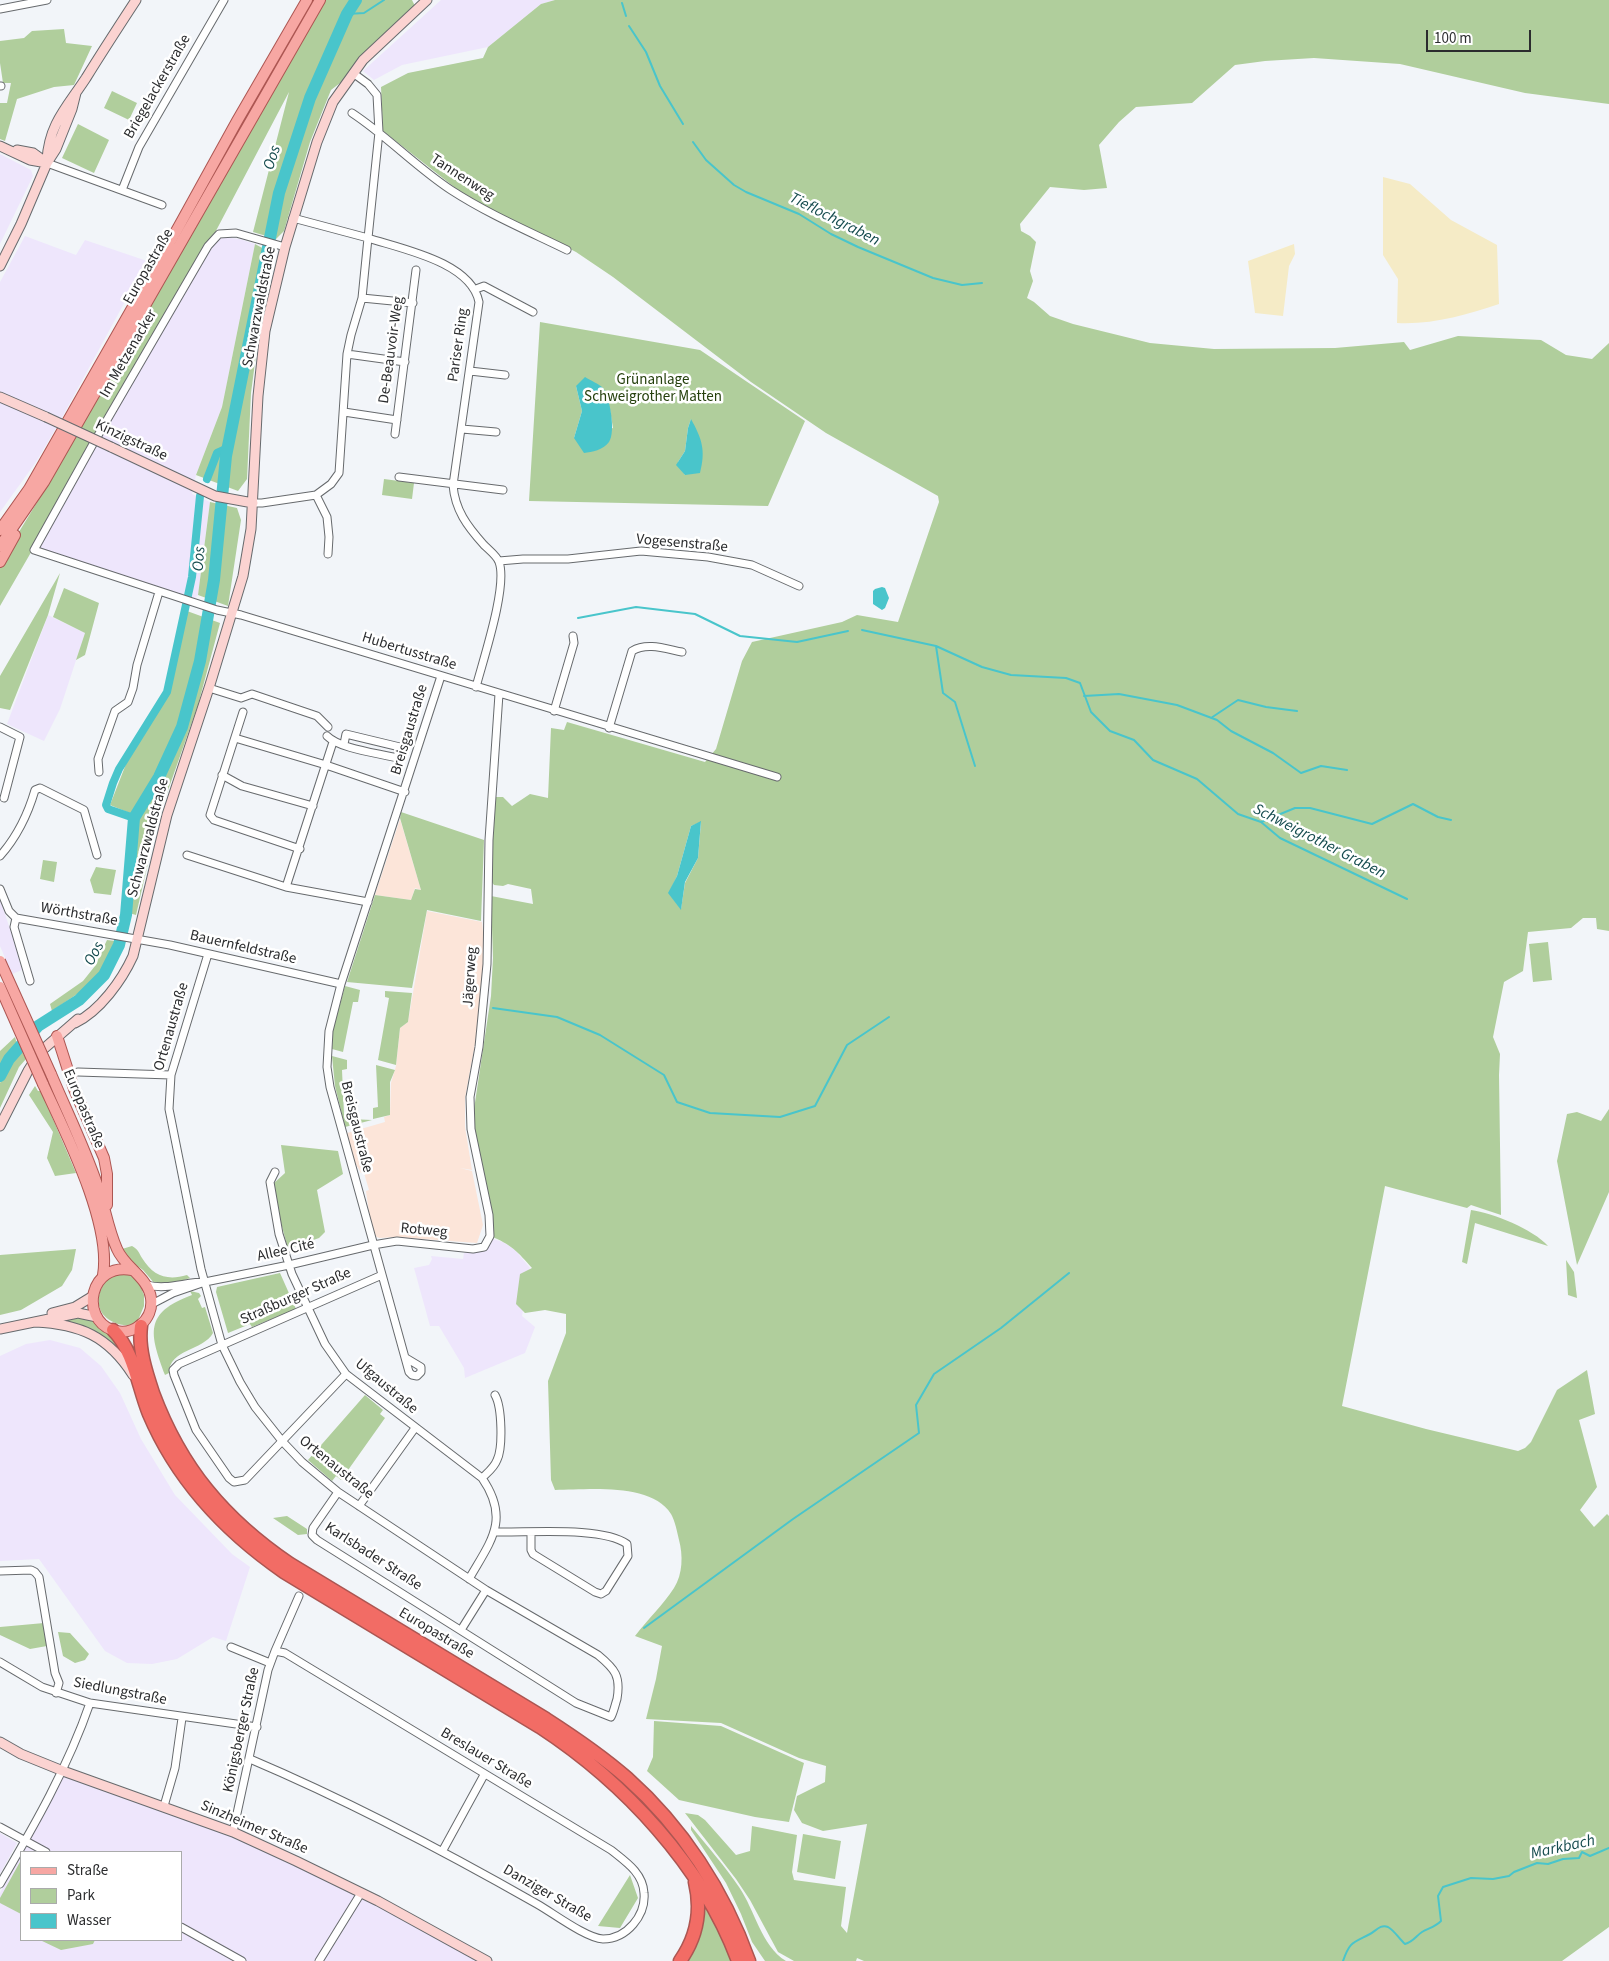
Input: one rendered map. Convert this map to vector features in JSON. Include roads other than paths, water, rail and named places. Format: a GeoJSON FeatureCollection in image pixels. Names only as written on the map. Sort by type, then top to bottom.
{"type":"FeatureCollection","features":[{"type":"Feature","properties":{"kind":"highway","name":"Europastraße"},"geometry":{"type":"LineString","coordinates":[[141,1326],[140,1338],[145,1367],[167,1426],[192,1470],[226,1512],[250,1534],[290,1564],[546,1718],[625,1776],[660,1811],[690,1848],[716,1889],[746,1959]]}},
{"type":"Feature","properties":{"kind":"highway","name":"Europastraße"},"geometry":{"type":"LineString","coordinates":[[113,1330],[124,1345],[157,1431],[174,1461],[205,1503],[232,1531],[256,1552],[284,1572],[559,1739],[632,1803],[664,1837],[692,1873],[746,1959]]}},
{"type":"Feature","properties":{"kind":"highway"},"geometry":{"type":"LineString","coordinates":[[680,1961],[694,1936],[698,1916],[696,1885],[692,1873]]}},
{"type":"Feature","properties":{"kind":"main road","name":"Europastraße"},"geometry":{"type":"LineString","coordinates":[[0,530],[29,489],[179,226],[237,120],[307,0]]}},
{"type":"Feature","properties":{"kind":"main road","name":"Europastraße"},"geometry":{"type":"LineString","coordinates":[[0,546],[44,482],[320,0]]}},
{"type":"Feature","properties":{"kind":"main road"},"geometry":{"type":"LineString","coordinates":[[0,562],[44,482]]}},
{"type":"Feature","properties":{"kind":"main road"},"geometry":{"type":"LineString","coordinates":[[0,519],[16,509]]}},
{"type":"Feature","properties":{"kind":"main road","name":"Europastraße"},"geometry":{"type":"LineString","coordinates":[[0,961],[85,1152],[121,1256],[132,1270]]}},
{"type":"Feature","properties":{"kind":"main road","name":"Europastraße"},"geometry":{"type":"LineString","coordinates":[[0,987],[78,1162],[94,1207],[104,1253],[103,1275]]}},
{"type":"Feature","properties":{"kind":"main road"},"geometry":{"type":"LineString","coordinates":[[57,1036],[77,1095],[104,1158],[107,1174],[106,1216]]}},
{"type":"Feature","properties":{"kind":"main road"},"geometry":{"type":"LineString","coordinates":[[113,1270],[132,1270],[147,1285],[152,1304],[149,1314],[141,1326],[128,1331],[113,1330],[103,1324],[97,1317],[93,1307],[95,1288],[103,1275],[113,1270]]}},
{"type":"Feature","properties":{"kind":"street"},"geometry":{"type":"LineString","coordinates":[[0,9],[47,0]]}},
{"type":"Feature","properties":{"kind":"street"},"geometry":{"type":"LineString","coordinates":[[0,266],[21,224],[47,163],[48,146],[62,110],[76,93],[136,0]]}},
{"type":"Feature","properties":{"kind":"street","name":"Briegelackerstraße"},"geometry":{"type":"LineString","coordinates":[[122,190],[139,147],[224,0]]}},
{"type":"Feature","properties":{"kind":"street","name":"Schwarzwaldstraße"},"geometry":{"type":"LineString","coordinates":[[0,1126],[28,1071],[40,1052],[109,992],[128,967],[138,939],[159,844],[209,688],[247,558],[251,529],[256,420],[265,331],[293,218],[324,122],[334,102],[353,73],[370,52],[427,0]]}},
{"type":"Feature","properties":{"kind":"street"},"geometry":{"type":"LineString","coordinates":[[252,502],[262,503],[316,495],[331,484],[339,474],[347,354],[362,298],[379,132],[377,95],[368,84],[353,73]]}},
{"type":"Feature","properties":{"kind":"street","name":"Tannenweg"},"geometry":{"type":"LineString","coordinates":[[352,113],[379,132],[405,156],[450,190],[488,212],[567,250]]}},
{"type":"Feature","properties":{"kind":"street"},"geometry":{"type":"LineString","coordinates":[[2,147],[30,160],[47,163],[162,205]]}},
{"type":"Feature","properties":{"kind":"street","name":"Pariser Ring"},"geometry":{"type":"LineString","coordinates":[[293,218],[368,238],[421,255],[452,268],[465,277],[476,289],[479,302],[453,485],[454,500],[462,516],[499,562]]}},
{"type":"Feature","properties":{"kind":"street","name":"Im Metzenacker"},"geometry":{"type":"LineString","coordinates":[[34,550],[107,419],[208,246],[219,234],[236,233],[285,247]]}},
{"type":"Feature","properties":{"kind":"street","name":"De-Beauvoir-Weg"},"geometry":{"type":"LineString","coordinates":[[395,434],[416,270]]}},
{"type":"Feature","properties":{"kind":"street"},"geometry":{"type":"LineString","coordinates":[[476,289],[484,286],[533,312]]}},
{"type":"Feature","properties":{"kind":"street"},"geometry":{"type":"LineString","coordinates":[[362,298],[413,303]]}},
{"type":"Feature","properties":{"kind":"street"},"geometry":{"type":"LineString","coordinates":[[347,354],[405,362]]}},
{"type":"Feature","properties":{"kind":"street"},"geometry":{"type":"LineString","coordinates":[[470,371],[505,375]]}},
{"type":"Feature","properties":{"kind":"street","name":"Kinzigstraße"},"geometry":{"type":"LineString","coordinates":[[0,396],[215,496],[252,502]]}},
{"type":"Feature","properties":{"kind":"street"},"geometry":{"type":"LineString","coordinates":[[344,412],[397,420]]}},
{"type":"Feature","properties":{"kind":"street"},"geometry":{"type":"LineString","coordinates":[[462,429],[496,432]]}},
{"type":"Feature","properties":{"kind":"street"},"geometry":{"type":"LineString","coordinates":[[400,477],[502,490]]}},
{"type":"Feature","properties":{"kind":"street"},"geometry":{"type":"LineString","coordinates":[[316,495],[326,517],[329,537],[328,554]]}},
{"type":"Feature","properties":{"kind":"street","name":"Hubertusstraße"},"geometry":{"type":"LineString","coordinates":[[34,550],[216,610],[232,613],[777,777]]}},
{"type":"Feature","properties":{"kind":"street","name":"Vogesenstraße"},"geometry":{"type":"LineString","coordinates":[[499,562],[523,559],[568,559],[650,552],[708,557],[752,565],[799,586]]}},
{"type":"Feature","properties":{"kind":"street"},"geometry":{"type":"LineString","coordinates":[[476,686],[494,619],[500,585],[499,562]]}},
{"type":"Feature","properties":{"kind":"street"},"geometry":{"type":"LineString","coordinates":[[99,772],[98,759],[115,711],[128,702],[133,688],[137,665],[159,592]]}},
{"type":"Feature","properties":{"kind":"street"},"geometry":{"type":"LineString","coordinates":[[554,711],[574,643],[573,636]]}},
{"type":"Feature","properties":{"kind":"street"},"geometry":{"type":"LineString","coordinates":[[610,728],[632,651],[648,646],[682,652]]}},
{"type":"Feature","properties":{"kind":"street","name":"Breisgaustraße"},"geometry":{"type":"LineString","coordinates":[[406,1358],[372,1245],[335,1109],[327,1067],[329,1031],[341,984],[405,792],[441,676]]}},
{"type":"Feature","properties":{"kind":"street"},"geometry":{"type":"LineString","coordinates":[[209,688],[241,698],[252,694],[317,716],[328,727]]}},
{"type":"Feature","properties":{"kind":"street","name":"Jägerweg"},"geometry":{"type":"LineString","coordinates":[[473,1249],[484,1247],[490,1236],[489,1215],[470,1129],[470,1097],[479,1047],[488,964],[487,892],[491,791],[499,694]]}},
{"type":"Feature","properties":{"kind":"street"},"geometry":{"type":"LineString","coordinates":[[243,712],[210,815],[214,820],[300,848]]}},
{"type":"Feature","properties":{"kind":"street"},"geometry":{"type":"LineString","coordinates":[[0,727],[20,736],[4,798]]}},
{"type":"Feature","properties":{"kind":"street","name":"Breisgaustraße"},"geometry":{"type":"LineString","coordinates":[[333,742],[397,758],[400,747],[346,734],[344,744]]}},
{"type":"Feature","properties":{"kind":"street"},"geometry":{"type":"LineString","coordinates":[[286,887],[333,742],[327,736]]}},
{"type":"Feature","properties":{"kind":"street","name":"Breisgaustraße"},"geometry":{"type":"LineString","coordinates":[[235,738],[326,765],[405,792]]}},
{"type":"Feature","properties":{"kind":"street"},"geometry":{"type":"LineString","coordinates":[[222,775],[242,786],[313,806]]}},
{"type":"Feature","properties":{"kind":"street"},"geometry":{"type":"LineString","coordinates":[[0,856],[9,846],[30,806],[35,790],[40,788],[84,810],[96,855]]}},
{"type":"Feature","properties":{"kind":"street"},"geometry":{"type":"LineString","coordinates":[[187,855],[286,887],[368,902]]}},
{"type":"Feature","properties":{"kind":"street"},"geometry":{"type":"LineString","coordinates":[[0,889],[9,911],[16,918],[14,927],[30,980]]}},
{"type":"Feature","properties":{"kind":"street","name":"Wörthstraße"},"geometry":{"type":"LineString","coordinates":[[16,918],[138,939]]}},
{"type":"Feature","properties":{"kind":"street","name":"Bauernfeldstraße"},"geometry":{"type":"LineString","coordinates":[[138,939],[341,984]]}},
{"type":"Feature","properties":{"kind":"street","name":"Ortenaustraße"},"geometry":{"type":"LineString","coordinates":[[208,954],[171,1075],[168,1109],[205,1282],[222,1345],[240,1382],[255,1407],[282,1441],[302,1462],[338,1492],[486,1590],[598,1655],[611,1665],[617,1676],[619,1686],[614,1712],[611,1717]]}},
{"type":"Feature","properties":{"kind":"street"},"geometry":{"type":"LineString","coordinates":[[78,1072],[171,1075]]}},
{"type":"Feature","properties":{"kind":"street","name":"Ufgaustraße"},"geometry":{"type":"LineString","coordinates":[[275,1172],[270,1182],[279,1234],[289,1265],[325,1344],[346,1374],[482,1478],[488,1487],[494,1504],[495,1532]]}},
{"type":"Feature","properties":{"kind":"street","name":"Rotweg"},"geometry":{"type":"LineString","coordinates":[[372,1245],[414,1242],[473,1249]]}},
{"type":"Feature","properties":{"kind":"street","name":"Allee Cité"},"geometry":{"type":"LineString","coordinates":[[152,1304],[173,1293],[205,1282],[289,1265],[372,1245]]}},
{"type":"Feature","properties":{"kind":"street","name":"Straßburger Straße"},"geometry":{"type":"LineString","coordinates":[[282,1441],[245,1480],[234,1482],[229,1478],[196,1430],[174,1375],[174,1370],[179,1364],[382,1275]]}},
{"type":"Feature","properties":{"kind":"street","name":"Allee Cité"},"geometry":{"type":"LineString","coordinates":[[147,1285],[163,1288],[194,1282],[205,1282]]}},
{"type":"Feature","properties":{"kind":"street"},"geometry":{"type":"LineString","coordinates":[[1,1328],[75,1307],[93,1296]]}},
{"type":"Feature","properties":{"kind":"street"},"geometry":{"type":"LineString","coordinates":[[1,1328],[78,1313],[97,1317]]}},
{"type":"Feature","properties":{"kind":"street"},"geometry":{"type":"LineString","coordinates":[[35,1322],[71,1326],[88,1332],[118,1354],[138,1383]]}},
{"type":"Feature","properties":{"kind":"street"},"geometry":{"type":"LineString","coordinates":[[282,1441],[346,1374]]}},
{"type":"Feature","properties":{"kind":"street"},"geometry":{"type":"LineString","coordinates":[[482,1478],[493,1467],[500,1453],[500,1403],[495,1395]]}},
{"type":"Feature","properties":{"kind":"street"},"geometry":{"type":"LineString","coordinates":[[358,1506],[415,1428]]}},
{"type":"Feature","properties":{"kind":"street","name":"Karlsbader Straße"},"geometry":{"type":"LineString","coordinates":[[338,1492],[313,1528],[312,1535],[317,1540],[576,1703],[611,1717]]}},
{"type":"Feature","properties":{"kind":"street"},"geometry":{"type":"LineString","coordinates":[[469,1579],[495,1532],[587,1532],[622,1540],[627,1544],[628,1556],[606,1591],[601,1594],[594,1592],[533,1554],[531,1550],[531,1533]]}},
{"type":"Feature","properties":{"kind":"street"},"geometry":{"type":"LineString","coordinates":[[0,1571],[31,1570],[36,1572],[39,1577],[55,1673],[60,1683],[56,1693]]}},
{"type":"Feature","properties":{"kind":"street"},"geometry":{"type":"LineString","coordinates":[[461,1630],[486,1590]]}},
{"type":"Feature","properties":{"kind":"street","name":"Königsberger Straße"},"geometry":{"type":"LineString","coordinates":[[233,1832],[270,1663],[300,1596]]}},
{"type":"Feature","properties":{"kind":"street","name":"Königsberger Straße"},"geometry":{"type":"LineString","coordinates":[[231,1647],[270,1663]]}},
{"type":"Feature","properties":{"kind":"street","name":"Breslauer Straße"},"geometry":{"type":"LineString","coordinates":[[275,1651],[285,1653],[611,1850],[630,1865],[643,1882],[643,1911],[637,1919]]}},
{"type":"Feature","properties":{"kind":"street","name":"Siedlungstraße"},"geometry":{"type":"LineString","coordinates":[[0,1662],[42,1687],[90,1704],[257,1727]]}},
{"type":"Feature","properties":{"kind":"street"},"geometry":{"type":"LineString","coordinates":[[0,1884],[26,1841],[63,1771],[80,1733],[90,1704]]}},
{"type":"Feature","properties":{"kind":"street","name":"Siedlungstraße"},"geometry":{"type":"LineString","coordinates":[[164,1806],[175,1768],[182,1718]]}},
{"type":"Feature","properties":{"kind":"street","name":"Sinzheimer Straße"},"geometry":{"type":"LineString","coordinates":[[0,1742],[21,1754],[63,1771],[233,1832],[361,1893],[487,1961]]}},
{"type":"Feature","properties":{"kind":"street","name":"Danziger Straße"},"geometry":{"type":"LineString","coordinates":[[250,1759],[443,1850],[544,1907],[577,1929],[600,1938],[617,1936],[629,1928],[637,1919]]}},
{"type":"Feature","properties":{"kind":"street"},"geometry":{"type":"LineString","coordinates":[[443,1850],[484,1775]]}},
{"type":"Feature","properties":{"kind":"street"},"geometry":{"type":"LineString","coordinates":[[0,1826],[44,1851]]}},
{"type":"Feature","properties":{"kind":"street"},"geometry":{"type":"LineString","coordinates":[[319,1961],[361,1893]]}},
{"type":"Feature","properties":{"kind":"street"},"geometry":{"type":"LineString","coordinates":[[182,1928],[242,1961]]}},
{"type":"Feature","properties":{"kind":"water"},"geometry":{"type":"Polygon","coordinates":[[[585,377],[603,388],[606,392],[612,431],[607,445],[584,453],[574,438],[582,411],[576,386],[585,377]]]}},
{"type":"Feature","properties":{"kind":"water"},"geometry":{"type":"Polygon","coordinates":[[[691,419],[702,445],[703,458],[700,473],[685,475],[676,465],[685,451],[691,419]]]}},
{"type":"Feature","properties":{"kind":"water"},"geometry":{"type":"Polygon","coordinates":[[[882,587],[885,588],[889,598],[885,608],[882,610],[873,604],[873,591],[882,587]]]}},
{"type":"Feature","properties":{"kind":"water"},"geometry":{"type":"Polygon","coordinates":[[[701,821],[698,858],[685,882],[681,910],[668,893],[677,876],[691,826],[701,821]]]}},
{"type":"Feature","properties":{"kind":"waterway","name":"Oos"},"geometry":{"type":"LineString","coordinates":[[0,1076],[9,1059],[38,1026],[79,1000],[104,975],[119,945],[126,915],[134,818],[159,777],[182,727],[200,661],[214,580],[226,456],[279,193],[310,98],[347,14],[356,0]]}},
{"type":"Feature","properties":{"kind":"waterway","name":"Tieflochgraben"},"geometry":{"type":"LineString","coordinates":[[347,14],[364,13],[384,0]]}},
{"type":"Feature","properties":{"kind":"waterway","name":"Tieflochgraben"},"geometry":{"type":"LineString","coordinates":[[622,3],[626,16]]}},
{"type":"Feature","properties":{"kind":"waterway","name":"Tieflochgraben"},"geometry":{"type":"LineString","coordinates":[[629,26],[646,52],[660,86],[683,124]]}},
{"type":"Feature","properties":{"kind":"waterway","name":"Tieflochgraben"},"geometry":{"type":"LineString","coordinates":[[693,142],[706,160],[734,185],[746,192],[799,214],[831,234],[933,278],[962,285],[982,283]]}},
{"type":"Feature","properties":{"kind":"waterway"},"geometry":{"type":"LineString","coordinates":[[207,479],[217,453],[228,448]]}},
{"type":"Feature","properties":{"kind":"waterway"},"geometry":{"type":"LineString","coordinates":[[134,818],[108,809],[106,805],[119,769],[167,692],[192,577],[200,496]]}},
{"type":"Feature","properties":{"kind":"waterway","name":"Schweigrother Graben"},"geometry":{"type":"LineString","coordinates":[[578,618],[636,607],[695,614],[740,636],[797,642],[848,631]]}},
{"type":"Feature","properties":{"kind":"waterway","name":"Schweigrother Graben"},"geometry":{"type":"LineString","coordinates":[[862,630],[936,646],[982,667],[1011,675],[1066,678],[1080,683],[1091,712],[1110,731],[1134,740],[1153,760],[1197,779],[1238,814],[1261,822],[1280,838],[1407,899]]}},
{"type":"Feature","properties":{"kind":"waterway"},"geometry":{"type":"LineString","coordinates":[[936,646],[943,693],[955,702],[975,766]]}},
{"type":"Feature","properties":{"kind":"waterway"},"geometry":{"type":"LineString","coordinates":[[1084,696],[1119,694],[1177,705],[1217,720],[1231,731],[1273,753],[1301,773],[1321,766],[1347,770]]}},
{"type":"Feature","properties":{"kind":"waterway"},"geometry":{"type":"LineString","coordinates":[[1211,718],[1238,700],[1266,707],[1297,711]]}},
{"type":"Feature","properties":{"kind":"waterway"},"geometry":{"type":"LineString","coordinates":[[1261,822],[1295,808],[1310,808],[1372,824],[1413,804],[1438,817],[1451,820]]}},
{"type":"Feature","properties":{"kind":"waterway"},"geometry":{"type":"LineString","coordinates":[[493,1008],[557,1017],[600,1035],[664,1075],[677,1102],[710,1113],[780,1117],[815,1106],[847,1045],[889,1017]]}},
{"type":"Feature","properties":{"kind":"waterway"},"geometry":{"type":"LineString","coordinates":[[644,1628],[793,1519],[919,1433],[916,1405],[934,1374],[1001,1328],[1069,1273]]}},
{"type":"Feature","properties":{"kind":"waterway","name":"Markbach"},"geometry":{"type":"LineString","coordinates":[[1343,1961],[1353,1943],[1380,1927],[1388,1927],[1405,1944],[1439,1923],[1441,1921],[1438,1896],[1443,1887],[1471,1878],[1493,1879],[1509,1876],[1514,1872],[1537,1863],[1548,1864],[1563,1859],[1579,1858],[1582,1852],[1590,1856],[1609,1848]]}},
{"type":"Feature","properties":{"kind":"park label","name":"Grünanlage Schweigrother Matten"},"geometry":{"type":"Point","coordinates":[653,390]}}]}
